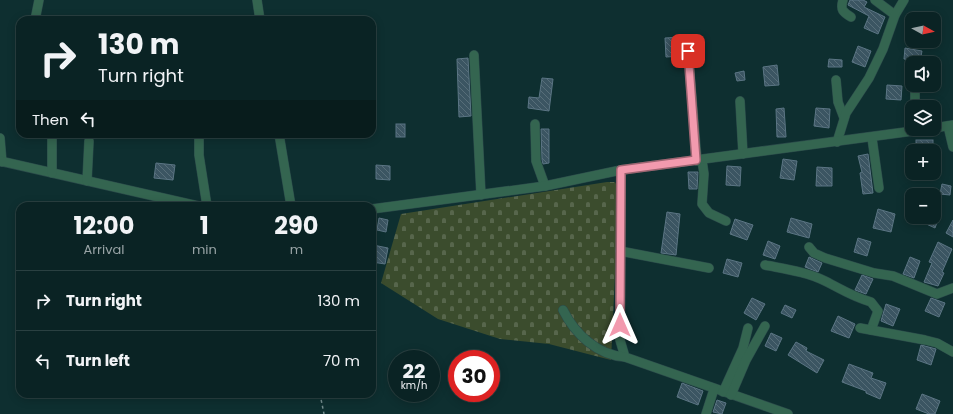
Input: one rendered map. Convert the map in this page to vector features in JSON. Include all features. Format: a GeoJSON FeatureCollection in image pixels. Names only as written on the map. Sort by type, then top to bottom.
{"type":"FeatureCollection","features":[{"type":"Feature","properties":{"kind":"street"},"geometry":{"type":"LineString","coordinates":[[36,16],[38,0]]}},
{"type":"Feature","properties":{"kind":"street"},"geometry":{"type":"LineString","coordinates":[[257,0],[259,16]]}},
{"type":"Feature","properties":{"kind":"street"},"geometry":{"type":"LineString","coordinates":[[843,0],[841,8],[843,12],[851,17]]}},
{"type":"Feature","properties":{"kind":"street"},"geometry":{"type":"LineString","coordinates":[[875,0],[895,15]]}},
{"type":"Feature","properties":{"kind":"street"},"geometry":{"type":"LineString","coordinates":[[837,142],[844,118],[869,78],[884,49],[895,15],[904,0]]}},
{"type":"Feature","properties":{"kind":"street"},"geometry":{"type":"LineString","coordinates":[[688,51],[700,160],[704,174],[702,204],[709,213],[726,221]]}},
{"type":"Feature","properties":{"kind":"street"},"geometry":{"type":"LineString","coordinates":[[474,55],[481,195]]}},
{"type":"Feature","properties":{"kind":"street"},"geometry":{"type":"LineString","coordinates":[[836,80],[838,102],[844,118]]}},
{"type":"Feature","properties":{"kind":"street"},"geometry":{"type":"LineString","coordinates":[[740,101],[743,154]]}},
{"type":"Feature","properties":{"kind":"street"},"geometry":{"type":"LineString","coordinates":[[535,124],[536,161],[545,186]]}},
{"type":"Feature","properties":{"kind":"street"},"geometry":{"type":"LineString","coordinates":[[950,126],[953,147]]}},
{"type":"Feature","properties":{"kind":"street"},"geometry":{"type":"LineString","coordinates":[[376,208],[545,186],[621,170],[872,138],[905,132]]}},
{"type":"Feature","properties":{"kind":"street"},"geometry":{"type":"LineString","coordinates":[[0,138],[1,161],[180,202]]}},
{"type":"Feature","properties":{"kind":"street"},"geometry":{"type":"LineString","coordinates":[[52,138],[52,173]]}},
{"type":"Feature","properties":{"kind":"street"},"geometry":{"type":"LineString","coordinates":[[199,138],[199,155],[206,202]]}},
{"type":"Feature","properties":{"kind":"street"},"geometry":{"type":"LineString","coordinates":[[280,138],[290,202]]}},
{"type":"Feature","properties":{"kind":"street"},"geometry":{"type":"LineString","coordinates":[[872,138],[879,188]]}},
{"type":"Feature","properties":{"kind":"street"},"geometry":{"type":"LineString","coordinates":[[87,181],[89,141]]}},
{"type":"Feature","properties":{"kind":"street"},"geometry":{"type":"LineString","coordinates":[[621,170],[620,340],[624,357]]}},
{"type":"Feature","properties":{"kind":"street"},"geometry":{"type":"LineString","coordinates":[[809,247],[814,253],[825,258],[874,273],[893,276],[937,294],[953,288]]}},
{"type":"Feature","properties":{"kind":"street"},"geometry":{"type":"LineString","coordinates":[[620,251],[709,268]]}},
{"type":"Feature","properties":{"kind":"street"},"geometry":{"type":"LineString","coordinates":[[765,265],[791,270],[825,281],[853,297],[871,302],[878,311],[871,330]]}},
{"type":"Feature","properties":{"kind":"street"},"geometry":{"type":"LineString","coordinates":[[563,310],[570,323],[583,338],[603,352],[612,356],[624,357],[788,414]]}},
{"type":"Feature","properties":{"kind":"street"},"geometry":{"type":"LineString","coordinates":[[706,414],[746,360],[765,326]]}},
{"type":"Feature","properties":{"kind":"street"},"geometry":{"type":"LineString","coordinates":[[723,392],[743,348],[748,328]]}},
{"type":"Feature","properties":{"kind":"street"},"geometry":{"type":"LineString","coordinates":[[860,328],[925,340],[936,343],[953,352]]}},
{"type":"Feature","properties":{"kind":"path"},"geometry":{"type":"LineString","coordinates":[[321,398],[324,414]]}},
{"type":"Feature","properties":{"kind":"green space"},"geometry":{"type":"Polygon","coordinates":[[[615,182],[619,190],[611,360],[549,344],[500,339],[438,319],[381,283],[401,214],[615,182]]]}},
{"type":"Feature","properties":{"kind":"building"},"geometry":{"type":"Polygon","coordinates":[[[850,0],[863,0],[867,2],[864,7],[885,17],[878,34],[864,28],[869,16],[848,5],[850,0]]]}},
{"type":"Feature","properties":{"kind":"building"},"geometry":{"type":"Polygon","coordinates":[[[682,37],[682,56],[666,57],[665,38],[682,37]]]}},
{"type":"Feature","properties":{"kind":"building"},"geometry":{"type":"Polygon","coordinates":[[[858,46],[871,51],[865,67],[852,62],[858,46]]]}},
{"type":"Feature","properties":{"kind":"building"},"geometry":{"type":"Polygon","coordinates":[[[905,48],[922,51],[921,56],[905,56],[904,59],[905,48]]]}},
{"type":"Feature","properties":{"kind":"building"},"geometry":{"type":"Polygon","coordinates":[[[468,58],[471,116],[459,117],[457,59],[468,58]]]}},
{"type":"Feature","properties":{"kind":"building"},"geometry":{"type":"Polygon","coordinates":[[[829,59],[842,60],[842,67],[828,67],[829,59]]]}},
{"type":"Feature","properties":{"kind":"building"},"geometry":{"type":"Polygon","coordinates":[[[777,65],[779,85],[765,86],[763,67],[777,65]]]}},
{"type":"Feature","properties":{"kind":"building"},"geometry":{"type":"Polygon","coordinates":[[[744,71],[745,80],[737,81],[735,73],[744,71]]]}},
{"type":"Feature","properties":{"kind":"building"},"geometry":{"type":"Polygon","coordinates":[[[542,78],[553,79],[549,111],[528,108],[529,97],[539,98],[542,78]]]}},
{"type":"Feature","properties":{"kind":"building"},"geometry":{"type":"Polygon","coordinates":[[[887,85],[902,86],[901,100],[886,99],[887,85]]]}},
{"type":"Feature","properties":{"kind":"building"},"geometry":{"type":"Polygon","coordinates":[[[784,108],[786,137],[777,137],[776,109],[784,108]]]}},
{"type":"Feature","properties":{"kind":"building"},"geometry":{"type":"Polygon","coordinates":[[[816,108],[830,109],[829,128],[814,126],[816,108]]]}},
{"type":"Feature","properties":{"kind":"building"},"geometry":{"type":"Polygon","coordinates":[[[396,124],[405,124],[405,137],[396,137],[396,124]]]}},
{"type":"Feature","properties":{"kind":"building"},"geometry":{"type":"Polygon","coordinates":[[[541,129],[549,129],[549,163],[543,164],[542,160],[541,129]]]}},
{"type":"Feature","properties":{"kind":"building"},"geometry":{"type":"Polygon","coordinates":[[[916,140],[933,140],[933,144],[916,144],[916,140]]]}},
{"type":"Feature","properties":{"kind":"building"},"geometry":{"type":"Polygon","coordinates":[[[868,154],[873,193],[863,194],[860,173],[862,172],[858,156],[868,154]]]}},
{"type":"Feature","properties":{"kind":"building"},"geometry":{"type":"Polygon","coordinates":[[[783,159],[797,161],[794,180],[780,178],[783,159]]]}},
{"type":"Feature","properties":{"kind":"building"},"geometry":{"type":"Polygon","coordinates":[[[156,163],[175,165],[173,180],[154,178],[156,163]]]}},
{"type":"Feature","properties":{"kind":"building"},"geometry":{"type":"Polygon","coordinates":[[[376,165],[390,166],[390,180],[376,179],[376,165]]]}},
{"type":"Feature","properties":{"kind":"building"},"geometry":{"type":"Polygon","coordinates":[[[727,166],[741,167],[740,186],[726,185],[727,166]]]}},
{"type":"Feature","properties":{"kind":"building"},"geometry":{"type":"Polygon","coordinates":[[[817,167],[832,168],[832,186],[816,186],[817,167]]]}},
{"type":"Feature","properties":{"kind":"building"},"geometry":{"type":"Polygon","coordinates":[[[688,172],[698,172],[697,189],[689,189],[688,172]]]}},
{"type":"Feature","properties":{"kind":"building"},"geometry":{"type":"Polygon","coordinates":[[[942,184],[951,186],[950,195],[941,194],[942,184]]]}},
{"type":"Feature","properties":{"kind":"building"},"geometry":{"type":"Polygon","coordinates":[[[878,209],[895,214],[891,232],[873,228],[878,209]]]}},
{"type":"Feature","properties":{"kind":"building"},"geometry":{"type":"Polygon","coordinates":[[[667,212],[680,214],[676,255],[661,253],[667,212]]]}},
{"type":"Feature","properties":{"kind":"building"},"geometry":{"type":"Polygon","coordinates":[[[379,218],[388,220],[386,232],[377,230],[379,218]]]}},
{"type":"Feature","properties":{"kind":"building"},"geometry":{"type":"Polygon","coordinates":[[[791,218],[812,224],[809,238],[787,232],[791,218]]]}},
{"type":"Feature","properties":{"kind":"building"},"geometry":{"type":"Polygon","coordinates":[[[735,219],[753,225],[747,240],[730,234],[735,219]]]}},
{"type":"Feature","properties":{"kind":"building"},"geometry":{"type":"Polygon","coordinates":[[[953,220],[953,237],[946,233],[953,220]]]}},
{"type":"Feature","properties":{"kind":"building"},"geometry":{"type":"Polygon","coordinates":[[[926,224],[936,224],[935,228],[926,224]]]}},
{"type":"Feature","properties":{"kind":"building"},"geometry":{"type":"Polygon","coordinates":[[[858,238],[871,242],[867,256],[854,252],[858,238]]]}},
{"type":"Feature","properties":{"kind":"building"},"geometry":{"type":"Polygon","coordinates":[[[768,241],[780,246],[775,259],[763,255],[768,241]]]}},
{"type":"Feature","properties":{"kind":"building"},"geometry":{"type":"Polygon","coordinates":[[[938,242],[952,249],[942,272],[944,273],[938,286],[924,282],[932,263],[929,262],[938,242]]]}},
{"type":"Feature","properties":{"kind":"building"},"geometry":{"type":"Polygon","coordinates":[[[376,246],[388,248],[385,264],[376,263],[376,246]]]}},
{"type":"Feature","properties":{"kind":"building"},"geometry":{"type":"Polygon","coordinates":[[[809,257],[822,263],[818,272],[805,267],[809,257]]]}},
{"type":"Feature","properties":{"kind":"building"},"geometry":{"type":"Polygon","coordinates":[[[910,257],[920,261],[914,278],[903,274],[910,257]]]}},
{"type":"Feature","properties":{"kind":"building"},"geometry":{"type":"Polygon","coordinates":[[[727,259],[742,263],[738,277],[723,273],[727,259]]]}},
{"type":"Feature","properties":{"kind":"building"},"geometry":{"type":"Polygon","coordinates":[[[862,275],[873,279],[866,294],[855,290],[862,275]]]}},
{"type":"Feature","properties":{"kind":"building"},"geometry":{"type":"Polygon","coordinates":[[[752,298],[765,304],[756,320],[744,313],[752,298]]]}},
{"type":"Feature","properties":{"kind":"building"},"geometry":{"type":"Polygon","coordinates":[[[931,298],[945,303],[939,317],[925,311],[931,298]]]}},
{"type":"Feature","properties":{"kind":"building"},"geometry":{"type":"Polygon","coordinates":[[[886,304],[900,309],[893,326],[881,321],[886,304]]]}},
{"type":"Feature","properties":{"kind":"building"},"geometry":{"type":"Polygon","coordinates":[[[785,305],[796,310],[792,318],[781,313],[785,305]]]}},
{"type":"Feature","properties":{"kind":"building"},"geometry":{"type":"Polygon","coordinates":[[[838,316],[855,324],[849,338],[831,331],[838,316]]]}},
{"type":"Feature","properties":{"kind":"building"},"geometry":{"type":"Polygon","coordinates":[[[771,333],[782,338],[776,351],[765,346],[771,333]]]}},
{"type":"Feature","properties":{"kind":"building"},"geometry":{"type":"Polygon","coordinates":[[[796,342],[807,348],[806,351],[824,360],[817,373],[788,355],[796,342]]]}},
{"type":"Feature","properties":{"kind":"building"},"geometry":{"type":"Polygon","coordinates":[[[921,345],[936,349],[931,365],[917,360],[921,345]]]}},
{"type":"Feature","properties":{"kind":"building"},"geometry":{"type":"Polygon","coordinates":[[[849,364],[873,373],[871,378],[886,383],[880,399],[866,393],[866,391],[842,382],[849,364]]]}},
{"type":"Feature","properties":{"kind":"building"},"geometry":{"type":"Polygon","coordinates":[[[682,383],[703,391],[698,405],[677,397],[682,383]]]}},
{"type":"Feature","properties":{"kind":"building"},"geometry":{"type":"Polygon","coordinates":[[[922,394],[940,401],[935,414],[929,414],[916,409],[922,394]]]}},
{"type":"Feature","properties":{"kind":"building"},"geometry":{"type":"Polygon","coordinates":[[[717,400],[726,403],[722,414],[713,412],[717,400]]]}},
{"type":"Feature","properties":{"kind":"route"},"geometry":{"type":"LineString","coordinates":[[620,325],[621,170],[696,160],[688,51]]}}]}
